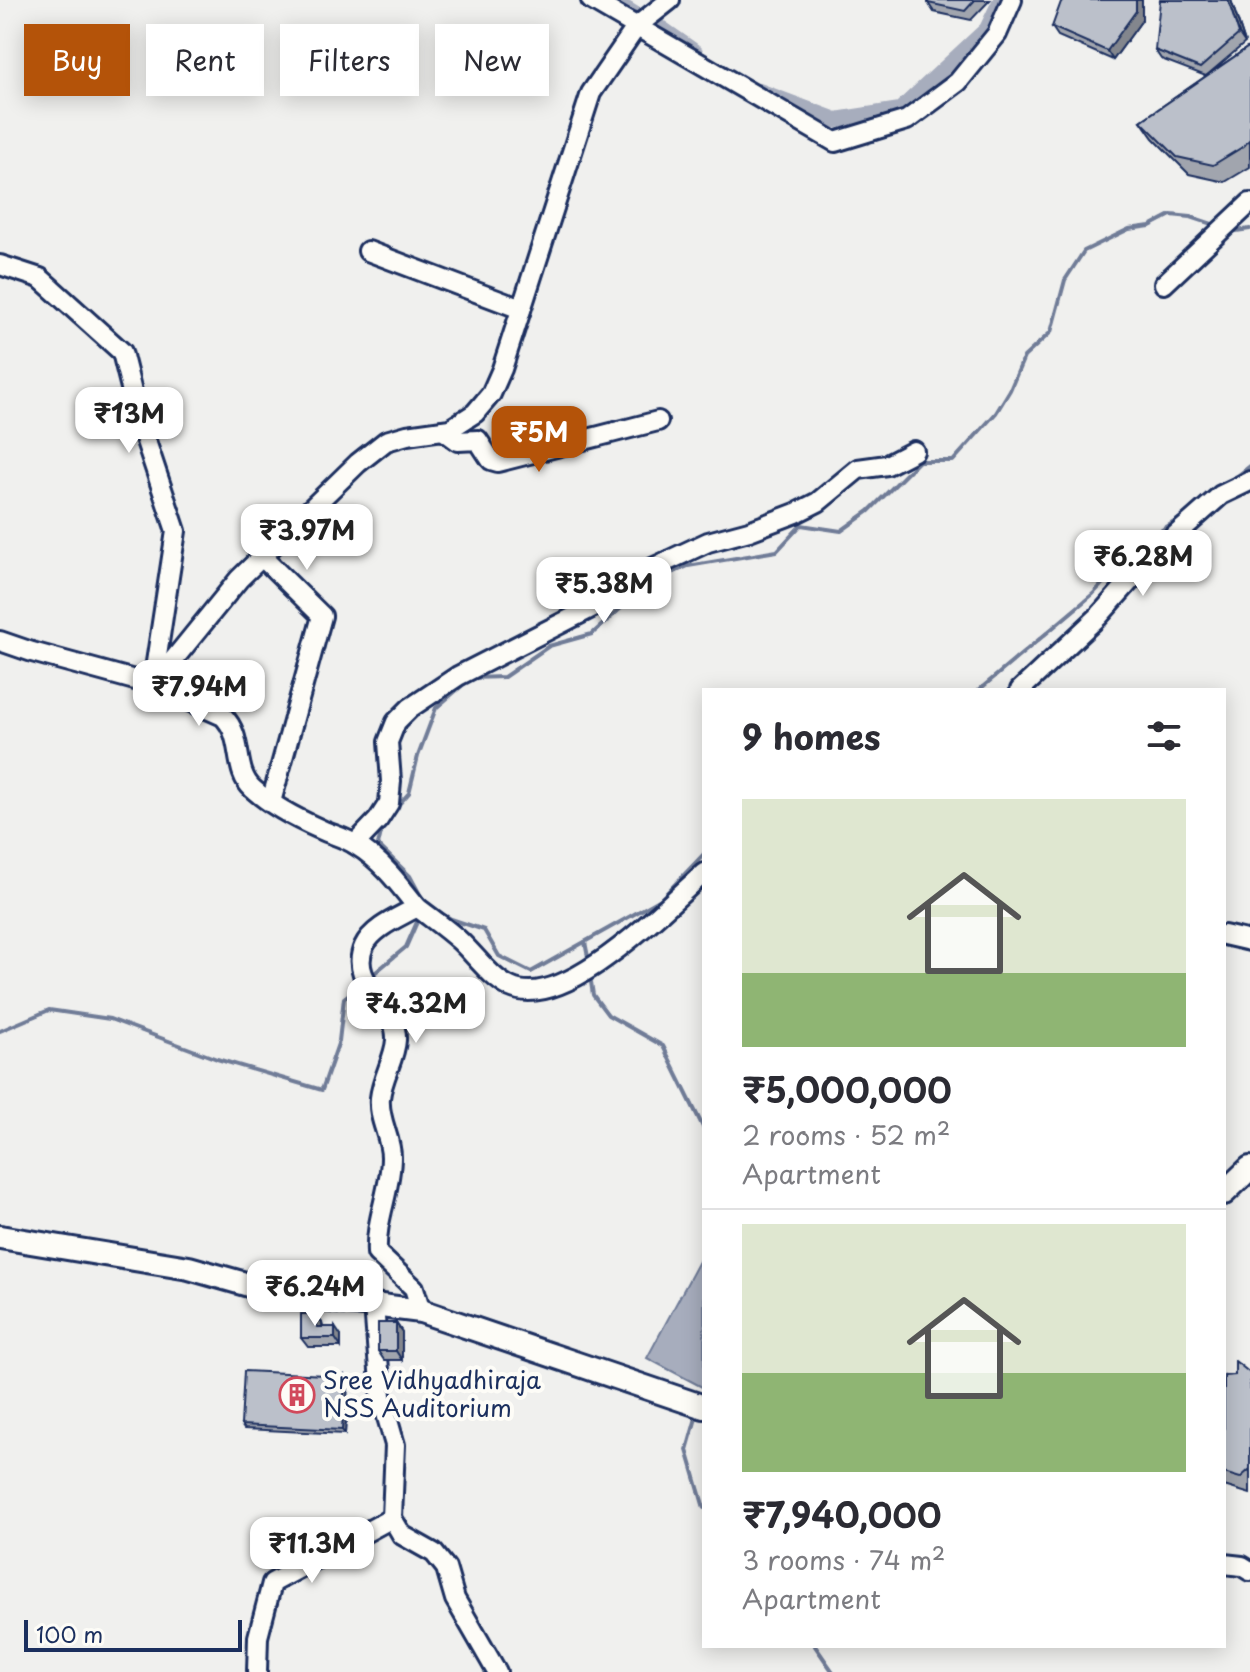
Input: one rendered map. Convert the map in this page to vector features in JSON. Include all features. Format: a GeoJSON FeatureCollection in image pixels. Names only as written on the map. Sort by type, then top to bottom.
{"type":"FeatureCollection","features":[{"type":"Feature","properties":{"kind":"main road"},"geometry":{"type":"LineString","coordinates":[[1226,1191],[1250,1168]]}},
{"type":"Feature","properties":{"kind":"main road"},"geometry":{"type":"LineString","coordinates":[[0,1237],[189,1268],[277,1293],[421,1311],[702,1406]]}},
{"type":"Feature","properties":{"kind":"street"},"geometry":{"type":"LineString","coordinates":[[591,0],[835,142],[907,120],[958,82],[997,34],[1012,0]]}},
{"type":"Feature","properties":{"kind":"street"},"geometry":{"type":"LineString","coordinates":[[153,685],[239,579],[358,463],[386,441],[443,430],[475,413],[491,394],[502,369],[591,93],[637,26],[670,0]]}},
{"type":"Feature","properties":{"kind":"street"},"geometry":{"type":"LineString","coordinates":[[1164,284],[1250,203]]}},
{"type":"Feature","properties":{"kind":"street"},"geometry":{"type":"LineString","coordinates":[[368,251],[521,309]]}},
{"type":"Feature","properties":{"kind":"street"},"geometry":{"type":"LineString","coordinates":[[0,265],[40,278],[122,352],[139,420],[176,531],[153,685]]}},
{"type":"Feature","properties":{"kind":"street"},"geometry":{"type":"LineString","coordinates":[[443,430],[458,441],[478,440],[491,460],[498,462],[658,421]]}},
{"type":"Feature","properties":{"kind":"street"},"geometry":{"type":"LineString","coordinates":[[355,844],[389,803],[388,742],[396,722],[410,708],[458,676],[607,600],[646,571],[708,542],[796,513],[818,502],[858,469],[887,465],[914,451]]}},
{"type":"Feature","properties":{"kind":"street"},"geometry":{"type":"LineString","coordinates":[[1022,688],[1098,617],[1152,556],[1221,495],[1250,481]]}},
{"type":"Feature","properties":{"kind":"street"},"geometry":{"type":"LineString","coordinates":[[263,558],[322,616],[271,802]]}},
{"type":"Feature","properties":{"kind":"street"},"geometry":{"type":"LineString","coordinates":[[0,641],[153,685],[223,716],[238,738],[242,772],[250,786],[291,816],[355,844],[379,862],[417,907],[512,988],[528,991],[577,976],[596,965],[622,948],[702,875]]}},
{"type":"Feature","properties":{"kind":"street"},"geometry":{"type":"LineString","coordinates":[[417,907],[375,932],[365,946],[360,964],[365,982],[385,1007],[396,1039],[383,1078],[380,1100],[380,1115],[391,1148],[391,1161],[376,1239],[377,1253],[414,1288],[421,1311]]}},
{"type":"Feature","properties":{"kind":"street"},"geometry":{"type":"LineString","coordinates":[[1226,935],[1250,941]]}},
{"type":"Feature","properties":{"kind":"street"},"geometry":{"type":"LineString","coordinates":[[374,1305],[381,1396],[395,1445],[392,1518],[402,1535],[434,1553],[446,1568],[455,1599],[497,1672]]}},
{"type":"Feature","properties":{"kind":"street"},"geometry":{"type":"LineString","coordinates":[[257,1672],[258,1637],[272,1583],[392,1518]]}},
{"type":"Feature","properties":{"kind":"street"},"geometry":{"type":"LineString","coordinates":[[1226,1564],[1242,1566],[1250,1571]]}},
{"type":"Feature","properties":{"kind":"water"},"geometry":{"type":"Polygon","coordinates":[[[702,1256],[702,1387],[647,1358],[702,1256]]]}},
{"type":"Feature","properties":{"kind":"building"},"geometry":{"type":"Polygon","coordinates":[[[928,0],[975,0],[965,11],[928,3],[928,0]]]}},
{"type":"Feature","properties":{"kind":"building"},"geometry":{"type":"Polygon","coordinates":[[[1063,0],[1136,0],[1136,11],[1107,51],[1052,27],[1063,0]]]}},
{"type":"Feature","properties":{"kind":"building"},"geometry":{"type":"Polygon","coordinates":[[[1160,0],[1228,0],[1239,34],[1200,68],[1155,50],[1160,0]]]}},
{"type":"Feature","properties":{"kind":"building"},"geometry":{"type":"Polygon","coordinates":[[[1250,46],[1250,139],[1213,165],[1177,157],[1141,121],[1250,46]]]}},
{"type":"Feature","properties":{"kind":"building"},"geometry":{"type":"Polygon","coordinates":[[[301,1314],[316,1314],[317,1327],[335,1327],[335,1338],[301,1338],[301,1314]]]}},
{"type":"Feature","properties":{"kind":"building"},"geometry":{"type":"Polygon","coordinates":[[[378,1323],[396,1323],[396,1351],[378,1351],[378,1323]]]}},
{"type":"Feature","properties":{"kind":"building"},"geometry":{"type":"Polygon","coordinates":[[[1235,1361],[1250,1373],[1250,1469],[1240,1478],[1226,1474],[1226,1376],[1235,1375],[1235,1361]]]}},
{"type":"Feature","properties":{"kind":"building","name":"Sree Vidhyadhiraja NSS Auditorium"},"geometry":{"type":"Polygon","coordinates":[[[244,1371],[345,1376],[342,1430],[241,1425],[244,1371]]]}},
{"type":"Feature","properties":{"kind":"waterway"},"geometry":{"type":"LineString","coordinates":[[612,0],[636,15]]}},
{"type":"Feature","properties":{"kind":"waterway"},"geometry":{"type":"LineString","coordinates":[[759,91],[836,120],[900,110],[987,29],[1001,0]]}},
{"type":"Feature","properties":{"kind":"waterway"},"geometry":{"type":"LineString","coordinates":[[658,26],[695,52]]}},
{"type":"Feature","properties":{"kind":"waterway"},"geometry":{"type":"LineString","coordinates":[[393,811],[409,793],[418,756],[436,708],[471,678],[504,677],[549,646],[592,634],[648,584],[688,566],[777,551],[801,525],[841,531],[869,511],[919,461],[953,461],[996,413],[1024,357],[1051,332],[1065,280],[1084,251],[1129,229],[1150,226],[1171,215],[1191,217],[1218,226]]}},
{"type":"Feature","properties":{"kind":"waterway"},"geometry":{"type":"LineString","coordinates":[[1229,232],[1250,229]]}},
{"type":"Feature","properties":{"kind":"waterway"},"geometry":{"type":"LineString","coordinates":[[1230,482],[1250,466]]}},
{"type":"Feature","properties":{"kind":"waterway"},"geometry":{"type":"LineString","coordinates":[[981,688],[1093,594],[1136,547],[1191,511]]}},
{"type":"Feature","properties":{"kind":"waterway"},"geometry":{"type":"LineString","coordinates":[[383,824],[378,845],[410,876],[424,902]]}},
{"type":"Feature","properties":{"kind":"waterway"},"geometry":{"type":"LineString","coordinates":[[434,909],[451,919],[484,930],[499,956],[531,972],[661,899],[702,856]]}},
{"type":"Feature","properties":{"kind":"waterway"},"geometry":{"type":"LineString","coordinates":[[371,976],[406,947],[417,922]]}},
{"type":"Feature","properties":{"kind":"waterway"},"geometry":{"type":"LineString","coordinates":[[585,942],[588,957]]}},
{"type":"Feature","properties":{"kind":"waterway"},"geometry":{"type":"LineString","coordinates":[[591,982],[593,995],[608,1015],[663,1046],[702,1125]]}},
{"type":"Feature","properties":{"kind":"waterway"},"geometry":{"type":"LineString","coordinates":[[0,1031],[49,1010],[110,1019],[217,1059],[322,1090],[339,1041],[344,998],[361,985]]}},
{"type":"Feature","properties":{"kind":"waterway"},"geometry":{"type":"LineString","coordinates":[[696,1418],[687,1450],[702,1501]]}},
{"type":"Feature","properties":{"kind":"waterway"},"geometry":{"type":"LineString","coordinates":[[816,1648],[833,1672]]}},
{"type":"Feature","properties":{"kind":"place","name":"Sree Vidhyadhiraja NSS Auditorium"},"geometry":{"type":"Point","coordinates":[297,1395]}}]}
